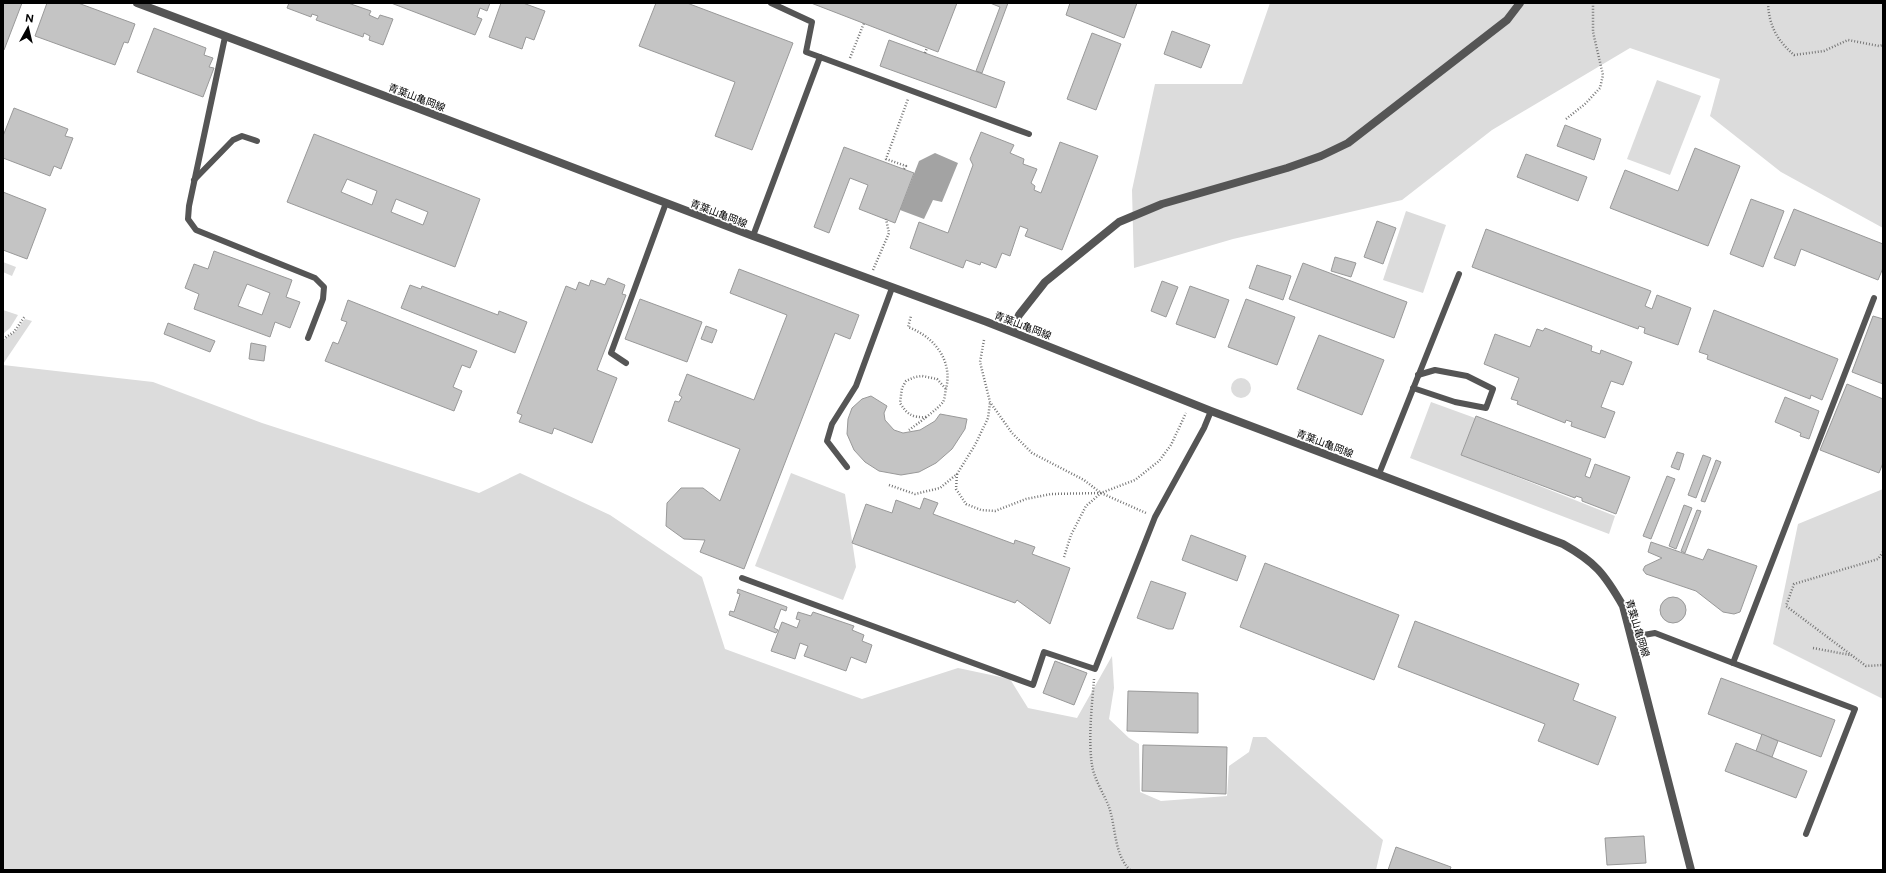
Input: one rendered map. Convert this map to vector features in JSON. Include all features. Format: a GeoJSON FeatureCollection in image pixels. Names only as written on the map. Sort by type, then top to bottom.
{"type":"FeatureCollection","features":[{"type":"Feature","properties":{"kind":"street","name":"青葉山亀岡線"},"geometry":{"type":"LineString","coordinates":[[137,3],[752,236],[1012,331],[1211,411],[1563,544],[1586,557],[1607,579],[1623,606],[1691,870]]}},
{"type":"Feature","properties":{"kind":"street"},"geometry":{"type":"LineString","coordinates":[[1012,331],[1019,315],[1045,282],[1119,222],[1162,204],[1287,168],[1321,156],[1348,143],[1507,20],[1520,3]]}},
{"type":"Feature","properties":{"kind":"lane"},"geometry":{"type":"LineString","coordinates":[[771,3],[812,22],[806,52],[1029,134]]}},
{"type":"Feature","properties":{"kind":"lane"},"geometry":{"type":"LineString","coordinates":[[225,36],[194,180],[188,219],[196,230],[316,278],[324,287],[323,299],[308,338]]}},
{"type":"Feature","properties":{"kind":"lane"},"geometry":{"type":"LineString","coordinates":[[752,236],[820,57]]}},
{"type":"Feature","properties":{"kind":"lane"},"geometry":{"type":"LineString","coordinates":[[194,180],[233,140],[242,136],[257,141]]}},
{"type":"Feature","properties":{"kind":"lane"},"geometry":{"type":"LineString","coordinates":[[626,363],[611,353],[666,203]]}},
{"type":"Feature","properties":{"kind":"lane"},"geometry":{"type":"LineString","coordinates":[[1379,474],[1459,274]]}},
{"type":"Feature","properties":{"kind":"lane"},"geometry":{"type":"LineString","coordinates":[[847,467],[827,441],[832,424],[856,386],[892,288]]}},
{"type":"Feature","properties":{"kind":"lane"},"geometry":{"type":"LineString","coordinates":[[1733,663],[1874,298]]}},
{"type":"Feature","properties":{"kind":"lane"},"geometry":{"type":"LineString","coordinates":[[1413,388],[1455,402],[1486,408],[1493,389],[1468,376],[1435,370],[1418,375]]}},
{"type":"Feature","properties":{"kind":"lane"},"geometry":{"type":"LineString","coordinates":[[742,578],[1033,685],[1044,652],[1095,669],[1155,516],[1204,428],[1211,411]]}},
{"type":"Feature","properties":{"kind":"lane"},"geometry":{"type":"LineString","coordinates":[[1632,637],[1655,633],[1855,709],[1806,834]]}},
{"type":"Feature","properties":{"kind":"path"},"geometry":{"type":"LineString","coordinates":[[1566,119],[1586,104],[1600,88],[1603,75],[1593,32],[1593,3]]}},
{"type":"Feature","properties":{"kind":"path"},"geometry":{"type":"LineString","coordinates":[[1768,3],[1768,18],[1780,44],[1794,55],[1824,51],[1848,40],[1879,46],[1883,45]]}},
{"type":"Feature","properties":{"kind":"path"},"geometry":{"type":"LineString","coordinates":[[846,67],[864,23]]}},
{"type":"Feature","properties":{"kind":"path"},"geometry":{"type":"LineString","coordinates":[[925,53],[927,48]]}},
{"type":"Feature","properties":{"kind":"path"},"geometry":{"type":"LineString","coordinates":[[904,169],[906,166],[886,159],[911,91]]}},
{"type":"Feature","properties":{"kind":"path"},"geometry":{"type":"LineString","coordinates":[[870,280],[889,233],[886,219]]}},
{"type":"Feature","properties":{"kind":"path"},"geometry":{"type":"LineString","coordinates":[[3,339],[14,332],[25,316]]}},
{"type":"Feature","properties":{"kind":"path"},"geometry":{"type":"LineString","coordinates":[[910,430],[943,402],[948,369],[942,354],[931,340],[920,331],[908,327],[911,316]]}},
{"type":"Feature","properties":{"kind":"path"},"geometry":{"type":"LineString","coordinates":[[889,485],[915,494],[940,488],[957,474],[975,445],[988,418],[990,402],[980,362],[984,340]]}},
{"type":"Feature","properties":{"kind":"path"},"geometry":{"type":"LineString","coordinates":[[926,417],[917,417],[908,414],[900,403],[902,388],[906,381],[922,376],[937,379],[946,389]]}},
{"type":"Feature","properties":{"kind":"path"},"geometry":{"type":"LineString","coordinates":[[990,402],[1012,433],[1032,453],[1084,480],[1101,493],[1148,514]]}},
{"type":"Feature","properties":{"kind":"path"},"geometry":{"type":"LineString","coordinates":[[957,474],[956,490],[966,504],[981,510],[995,511],[1026,499],[1051,494],[1101,493],[1135,480],[1148,471],[1171,445],[1183,418]]}},
{"type":"Feature","properties":{"kind":"path"},"geometry":{"type":"LineString","coordinates":[[1064,557],[1071,535],[1086,506],[1101,493]]}},
{"type":"Feature","properties":{"kind":"path"},"geometry":{"type":"LineString","coordinates":[[1883,552],[1878,559],[1794,584],[1786,606],[1866,666],[1883,665]]}},
{"type":"Feature","properties":{"kind":"path"},"geometry":{"type":"LineString","coordinates":[[1813,648],[1850,655]]}},
{"type":"Feature","properties":{"kind":"path"},"geometry":{"type":"LineString","coordinates":[[1095,669],[1091,717],[1092,766],[1109,809],[1116,841],[1124,865],[1130,870]]}},
{"type":"Feature","properties":{"kind":"shaded area"},"geometry":{"type":"Polygon","coordinates":[[[1270,3],[1883,3],[1883,228],[1781,172],[1710,116],[1720,79],[1630,48],[1492,130],[1402,200],[1233,239],[1134,268],[1132,190],[1155,84],[1242,84],[1270,3]]]}},
{"type":"Feature","properties":{"kind":"shaded area"},"geometry":{"type":"Polygon","coordinates":[[[1657,80],[1701,96],[1670,175],[1627,159],[1657,80]]]}},
{"type":"Feature","properties":{"kind":"shaded area"},"geometry":{"type":"Polygon","coordinates":[[[935,153],[958,163],[942,202],[933,200],[924,219],[900,210],[919,161],[935,153]]]}},
{"type":"Feature","properties":{"kind":"shaded area"},"geometry":{"type":"Polygon","coordinates":[[[1406,211],[1446,225],[1423,293],[1383,280],[1406,211]]]}},
{"type":"Feature","properties":{"kind":"shaded area"},"geometry":{"type":"Polygon","coordinates":[[[3,262],[16,267],[12,276],[3,272],[3,262]]]}},
{"type":"Feature","properties":{"kind":"shaded area"},"geometry":{"type":"Polygon","coordinates":[[[3,310],[18,315],[10,328],[3,334],[3,310]]]}},
{"type":"Feature","properties":{"kind":"shaded area"},"geometry":{"type":"Polygon","coordinates":[[[25,319],[32,321],[3,364],[3,340],[15,332],[25,319]]]}},
{"type":"Feature","properties":{"kind":"shaded area"},"geometry":{"type":"Polygon","coordinates":[[[3,365],[153,382],[262,423],[479,493],[520,473],[610,515],[702,577],[725,649],[862,699],[958,668],[1010,679],[1028,708],[1077,718],[1112,656],[1114,688],[1109,719],[1129,738],[1139,744],[1140,792],[1161,801],[1227,796],[1229,766],[1249,752],[1253,737],[1266,737],[1383,840],[1376,870],[3,870],[3,365]]]}},
{"type":"Feature","properties":{"kind":"shaded area"},"geometry":{"type":"Polygon","coordinates":[[[1237,378],[1245,378],[1251,384],[1251,392],[1245,398],[1237,398],[1231,392],[1231,384],[1237,378]]]}},
{"type":"Feature","properties":{"kind":"shaded area"},"geometry":{"type":"Polygon","coordinates":[[[1431,402],[1475,418],[1462,455],[1615,516],[1609,534],[1410,458],[1431,402]]]}},
{"type":"Feature","properties":{"kind":"shaded area"},"geometry":{"type":"Polygon","coordinates":[[[791,473],[845,494],[856,567],[843,600],[755,566],[791,473]]]}},
{"type":"Feature","properties":{"kind":"shaded area"},"geometry":{"type":"Polygon","coordinates":[[[1883,489],[1883,699],[1773,644],[1798,524],[1883,489]]]}},
{"type":"Feature","properties":{"kind":"building"},"geometry":{"type":"Polygon","coordinates":[[[3,3],[22,3],[4,50],[3,49],[3,3]]]}},
{"type":"Feature","properties":{"kind":"building"},"geometry":{"type":"Polygon","coordinates":[[[47,3],[78,3],[135,24],[128,43],[124,42],[115,65],[35,36],[47,3]]]}},
{"type":"Feature","properties":{"kind":"building"},"geometry":{"type":"Polygon","coordinates":[[[289,3],[348,3],[371,11],[369,15],[378,19],[380,15],[393,19],[383,45],[369,40],[370,36],[364,33],[363,37],[316,20],[318,16],[312,14],[311,17],[287,8],[289,3]]]}},
{"type":"Feature","properties":{"kind":"building"},"geometry":{"type":"Polygon","coordinates":[[[391,3],[490,3],[487,11],[480,8],[477,17],[482,19],[475,35],[391,3]]]}},
{"type":"Feature","properties":{"kind":"building"},"geometry":{"type":"Polygon","coordinates":[[[501,3],[523,3],[545,11],[534,40],[526,37],[522,49],[489,37],[501,3]]]}},
{"type":"Feature","properties":{"kind":"building"},"geometry":{"type":"Polygon","coordinates":[[[656,3],[687,3],[793,43],[752,150],[715,136],[735,82],[639,46],[656,3]]]}},
{"type":"Feature","properties":{"kind":"building"},"geometry":{"type":"Polygon","coordinates":[[[811,3],[957,3],[938,52],[811,3]]]}},
{"type":"Feature","properties":{"kind":"building"},"geometry":{"type":"Polygon","coordinates":[[[990,3],[1008,3],[982,73],[976,71],[1000,7],[990,3]]]}},
{"type":"Feature","properties":{"kind":"building"},"geometry":{"type":"Polygon","coordinates":[[[1070,3],[1137,3],[1124,38],[1066,15],[1070,3]]]}},
{"type":"Feature","properties":{"kind":"building"},"geometry":{"type":"Polygon","coordinates":[[[154,28],[206,48],[204,55],[213,58],[209,67],[214,68],[203,97],[137,72],[154,28]]]}},
{"type":"Feature","properties":{"kind":"building"},"geometry":{"type":"Polygon","coordinates":[[[1172,31],[1210,45],[1201,68],[1164,54],[1172,31]]]}},
{"type":"Feature","properties":{"kind":"building"},"geometry":{"type":"Polygon","coordinates":[[[1092,33],[1121,44],[1096,110],[1067,99],[1092,33]]]}},
{"type":"Feature","properties":{"kind":"building"},"geometry":{"type":"Polygon","coordinates":[[[889,40],[1005,82],[996,108],[880,66],[889,40]]]}},
{"type":"Feature","properties":{"kind":"building"},"geometry":{"type":"Polygon","coordinates":[[[14,108],[68,129],[65,136],[73,138],[61,169],[54,166],[50,176],[3,158],[3,136],[14,108]]]}},
{"type":"Feature","properties":{"kind":"building"},"geometry":{"type":"Polygon","coordinates":[[[1565,125],[1601,139],[1594,160],[1557,146],[1565,125]]]}},
{"type":"Feature","properties":{"kind":"building"},"geometry":{"type":"Polygon","coordinates":[[[981,132],[1014,145],[1010,153],[1024,159],[1023,164],[1037,169],[1031,183],[1035,186],[1034,190],[1041,193],[1060,142],[1098,156],[1062,250],[1025,236],[1028,229],[1020,226],[1010,256],[1002,253],[996,268],[981,262],[980,265],[966,260],[963,268],[910,248],[919,222],[948,233],[973,165],[970,159],[981,132]]]}},
{"type":"Feature","properties":{"kind":"building"},"geometry":{"type":"Polygon","coordinates":[[[314,134],[480,199],[455,267],[287,202],[314,134]],[[347,179],[341,192],[372,205],[377,191],[347,179]],[[396,199],[391,212],[423,225],[428,212],[396,199]]]}},
{"type":"Feature","properties":{"kind":"building"},"geometry":{"type":"Polygon","coordinates":[[[844,147],[914,173],[895,223],[859,209],[868,185],[850,178],[829,233],[814,227],[844,147]]]}},
{"type":"Feature","properties":{"kind":"building"},"geometry":{"type":"Polygon","coordinates":[[[1695,148],[1740,166],[1708,246],[1610,208],[1625,170],[1678,191],[1695,148]]]}},
{"type":"Feature","properties":{"kind":"building"},"geometry":{"type":"Polygon","coordinates":[[[1526,154],[1587,177],[1578,201],[1517,177],[1526,154]]]}},
{"type":"Feature","properties":{"kind":"building"},"geometry":{"type":"Polygon","coordinates":[[[3,192],[46,209],[27,259],[3,250],[3,192]]]}},
{"type":"Feature","properties":{"kind":"building"},"geometry":{"type":"Polygon","coordinates":[[[1751,199],[1784,211],[1763,267],[1730,254],[1751,199]]]}},
{"type":"Feature","properties":{"kind":"building"},"geometry":{"type":"Polygon","coordinates":[[[1794,209],[1883,244],[1883,268],[1878,280],[1801,249],[1795,266],[1774,258],[1794,209]]]}},
{"type":"Feature","properties":{"kind":"building"},"geometry":{"type":"Polygon","coordinates":[[[1377,221],[1396,228],[1383,264],[1364,257],[1377,221]]]}},
{"type":"Feature","properties":{"kind":"building"},"geometry":{"type":"Polygon","coordinates":[[[1486,229],[1651,291],[1645,306],[1652,309],[1657,295],[1691,308],[1678,345],[1644,333],[1645,328],[1639,326],[1638,329],[1472,267],[1486,229]]]}},
{"type":"Feature","properties":{"kind":"building"},"geometry":{"type":"Polygon","coordinates":[[[214,251],[292,280],[286,297],[300,302],[290,328],[275,322],[270,337],[194,309],[199,294],[185,288],[194,264],[208,269],[214,251]],[[247,284],[238,306],[262,315],[270,293],[247,284]]]}},
{"type":"Feature","properties":{"kind":"building"},"geometry":{"type":"Polygon","coordinates":[[[1335,257],[1356,263],[1351,277],[1331,271],[1335,257]]]}},
{"type":"Feature","properties":{"kind":"building"},"geometry":{"type":"Polygon","coordinates":[[[1303,263],[1407,302],[1394,338],[1289,299],[1303,263]]]}},
{"type":"Feature","properties":{"kind":"building"},"geometry":{"type":"Polygon","coordinates":[[[1257,265],[1291,276],[1283,300],[1249,288],[1257,265]]]}},
{"type":"Feature","properties":{"kind":"building"},"geometry":{"type":"Polygon","coordinates":[[[739,269],[859,315],[850,339],[835,333],[744,569],[700,552],[705,540],[684,539],[666,526],[667,503],[681,488],[703,488],[720,501],[740,449],[668,421],[675,401],[679,402],[682,397],[679,395],[687,374],[754,400],[787,315],[730,293],[739,269]]]}},
{"type":"Feature","properties":{"kind":"building"},"geometry":{"type":"Polygon","coordinates":[[[608,278],[625,285],[622,294],[626,295],[597,370],[617,378],[592,443],[554,428],[552,434],[519,422],[522,415],[517,413],[566,286],[576,290],[579,282],[589,286],[591,280],[605,285],[608,278]]]}},
{"type":"Feature","properties":{"kind":"building"},"geometry":{"type":"Polygon","coordinates":[[[1162,281],[1178,287],[1166,317],[1151,311],[1162,281]]]}},
{"type":"Feature","properties":{"kind":"building"},"geometry":{"type":"Polygon","coordinates":[[[410,285],[421,289],[422,286],[498,315],[499,311],[527,322],[515,353],[401,308],[410,285]]]}},
{"type":"Feature","properties":{"kind":"building"},"geometry":{"type":"Polygon","coordinates":[[[1190,286],[1229,300],[1215,338],[1176,324],[1190,286]]]}},
{"type":"Feature","properties":{"kind":"building"},"geometry":{"type":"Polygon","coordinates":[[[640,299],[702,322],[687,362],[625,339],[640,299]]]}},
{"type":"Feature","properties":{"kind":"building"},"geometry":{"type":"Polygon","coordinates":[[[1246,299],[1295,317],[1277,365],[1228,347],[1246,299]]]}},
{"type":"Feature","properties":{"kind":"building"},"geometry":{"type":"Polygon","coordinates":[[[348,300],[477,351],[470,368],[462,365],[453,387],[462,391],[454,411],[325,361],[333,342],[338,344],[347,322],[341,320],[348,300]]]}},
{"type":"Feature","properties":{"kind":"building"},"geometry":{"type":"Polygon","coordinates":[[[1714,310],[1838,359],[1822,400],[1811,395],[1810,399],[1707,359],[1708,355],[1699,352],[1714,310]]]}},
{"type":"Feature","properties":{"kind":"building"},"geometry":{"type":"Polygon","coordinates":[[[1873,316],[1883,319],[1883,384],[1852,372],[1873,316]]]}},
{"type":"Feature","properties":{"kind":"building"},"geometry":{"type":"Polygon","coordinates":[[[168,323],[215,341],[210,352],[164,334],[168,323]]]}},
{"type":"Feature","properties":{"kind":"building"},"geometry":{"type":"Polygon","coordinates":[[[706,326],[717,330],[712,343],[701,339],[706,326]]]}},
{"type":"Feature","properties":{"kind":"building"},"geometry":{"type":"Polygon","coordinates":[[[1545,328],[1592,346],[1591,351],[1600,354],[1601,350],[1632,362],[1623,385],[1611,381],[1601,407],[1615,412],[1605,438],[1571,426],[1572,422],[1566,420],[1565,423],[1517,404],[1518,401],[1511,399],[1519,378],[1484,364],[1495,334],[1530,347],[1537,329],[1543,331],[1545,328]]]}},
{"type":"Feature","properties":{"kind":"building"},"geometry":{"type":"Polygon","coordinates":[[[1319,335],[1384,360],[1362,415],[1297,389],[1319,335]]]}},
{"type":"Feature","properties":{"kind":"building"},"geometry":{"type":"Polygon","coordinates":[[[251,343],[266,346],[264,361],[249,359],[251,343]]]}},
{"type":"Feature","properties":{"kind":"building"},"geometry":{"type":"Polygon","coordinates":[[[1847,384],[1883,399],[1883,463],[1879,473],[1820,450],[1847,384]]]}},
{"type":"Feature","properties":{"kind":"building"},"geometry":{"type":"Polygon","coordinates":[[[871,396],[887,406],[884,413],[885,420],[894,430],[903,433],[920,430],[935,421],[940,414],[967,419],[965,429],[952,449],[936,463],[919,472],[901,475],[879,471],[865,462],[854,450],[847,434],[848,419],[852,408],[862,399],[871,396]]]}},
{"type":"Feature","properties":{"kind":"building"},"geometry":{"type":"Polygon","coordinates":[[[1785,397],[1819,411],[1809,439],[1800,436],[1801,433],[1775,422],[1785,397]]]}},
{"type":"Feature","properties":{"kind":"building"},"geometry":{"type":"Polygon","coordinates":[[[1476,416],[1591,459],[1585,476],[1590,478],[1595,464],[1630,477],[1616,514],[1582,501],[1582,498],[1576,496],[1575,498],[1461,455],[1476,416]]]}},
{"type":"Feature","properties":{"kind":"building"},"geometry":{"type":"Polygon","coordinates":[[[1677,452],[1684,454],[1679,470],[1671,467],[1677,452]]]}},
{"type":"Feature","properties":{"kind":"building"},"geometry":{"type":"Polygon","coordinates":[[[1703,455],[1711,458],[1696,498],[1688,495],[1703,455]]]}},
{"type":"Feature","properties":{"kind":"building"},"geometry":{"type":"Polygon","coordinates":[[[1716,460],[1721,462],[1705,502],[1701,501],[1716,460]]]}},
{"type":"Feature","properties":{"kind":"building"},"geometry":{"type":"Polygon","coordinates":[[[1667,476],[1675,479],[1651,539],[1643,536],[1667,476]]]}},
{"type":"Feature","properties":{"kind":"building"},"geometry":{"type":"Polygon","coordinates":[[[924,498],[938,503],[933,514],[1014,544],[1015,540],[1035,547],[1032,554],[1070,568],[1050,624],[1017,600],[1015,603],[852,543],[866,504],[892,513],[896,500],[920,509],[924,498]]]}},
{"type":"Feature","properties":{"kind":"building"},"geometry":{"type":"Polygon","coordinates":[[[1684,505],[1692,508],[1676,549],[1669,546],[1684,505]]]}},
{"type":"Feature","properties":{"kind":"building"},"geometry":{"type":"Polygon","coordinates":[[[1697,510],[1701,511],[1685,553],[1681,551],[1697,510]]]}},
{"type":"Feature","properties":{"kind":"building"},"geometry":{"type":"Polygon","coordinates":[[[1191,535],[1246,556],[1237,581],[1182,560],[1191,535]]]}},
{"type":"Feature","properties":{"kind":"building"},"geometry":{"type":"Polygon","coordinates":[[[1651,542],[1703,560],[1708,549],[1757,566],[1740,612],[1734,614],[1723,612],[1696,591],[1646,574],[1643,570],[1645,566],[1662,558],[1648,552],[1651,542]]]}},
{"type":"Feature","properties":{"kind":"building"},"geometry":{"type":"Polygon","coordinates":[[[1265,563],[1399,615],[1374,680],[1240,627],[1265,563]]]}},
{"type":"Feature","properties":{"kind":"building"},"geometry":{"type":"Polygon","coordinates":[[[1151,581],[1186,593],[1173,629],[1168,629],[1137,618],[1151,581]]]}},
{"type":"Feature","properties":{"kind":"building"},"geometry":{"type":"Polygon","coordinates":[[[738,589],[787,607],[786,611],[781,609],[774,628],[778,630],[776,633],[729,615],[730,611],[734,612],[740,594],[737,593],[738,589]]]}},
{"type":"Feature","properties":{"kind":"building"},"geometry":{"type":"Polygon","coordinates":[[[1673,597],[1682,601],[1686,610],[1682,619],[1673,623],[1664,619],[1660,610],[1664,601],[1673,597]]]}},
{"type":"Feature","properties":{"kind":"building"},"geometry":{"type":"Polygon","coordinates":[[[798,612],[811,616],[813,612],[854,626],[852,630],[864,635],[862,641],[872,645],[866,663],[851,657],[846,671],[804,656],[808,646],[800,643],[795,659],[771,651],[782,622],[797,628],[800,620],[796,619],[798,612]]]}},
{"type":"Feature","properties":{"kind":"building"},"geometry":{"type":"Polygon","coordinates":[[[1415,621],[1579,684],[1573,700],[1616,717],[1598,765],[1538,741],[1545,724],[1398,667],[1415,621]]]}},
{"type":"Feature","properties":{"kind":"building"},"geometry":{"type":"Polygon","coordinates":[[[1055,661],[1087,673],[1074,705],[1043,693],[1055,661]]]}},
{"type":"Feature","properties":{"kind":"building"},"geometry":{"type":"Polygon","coordinates":[[[1721,678],[1835,720],[1821,757],[1708,714],[1721,678]]]}},
{"type":"Feature","properties":{"kind":"building"},"geometry":{"type":"Polygon","coordinates":[[[1128,691],[1198,693],[1198,733],[1127,731],[1128,691]]]}},
{"type":"Feature","properties":{"kind":"building"},"geometry":{"type":"Polygon","coordinates":[[[1762,734],[1778,741],[1772,757],[1756,751],[1762,734]]]}},
{"type":"Feature","properties":{"kind":"building"},"geometry":{"type":"Polygon","coordinates":[[[1736,743],[1807,771],[1796,798],[1725,771],[1736,743]]]}},
{"type":"Feature","properties":{"kind":"building"},"geometry":{"type":"Polygon","coordinates":[[[1143,745],[1227,747],[1226,794],[1142,791],[1143,745]]]}},
{"type":"Feature","properties":{"kind":"building"},"geometry":{"type":"Polygon","coordinates":[[[1644,836],[1646,863],[1607,865],[1605,838],[1644,836]]]}},
{"type":"Feature","properties":{"kind":"building"},"geometry":{"type":"Polygon","coordinates":[[[1396,847],[1451,867],[1450,870],[1388,870],[1396,847]]]}}]}
